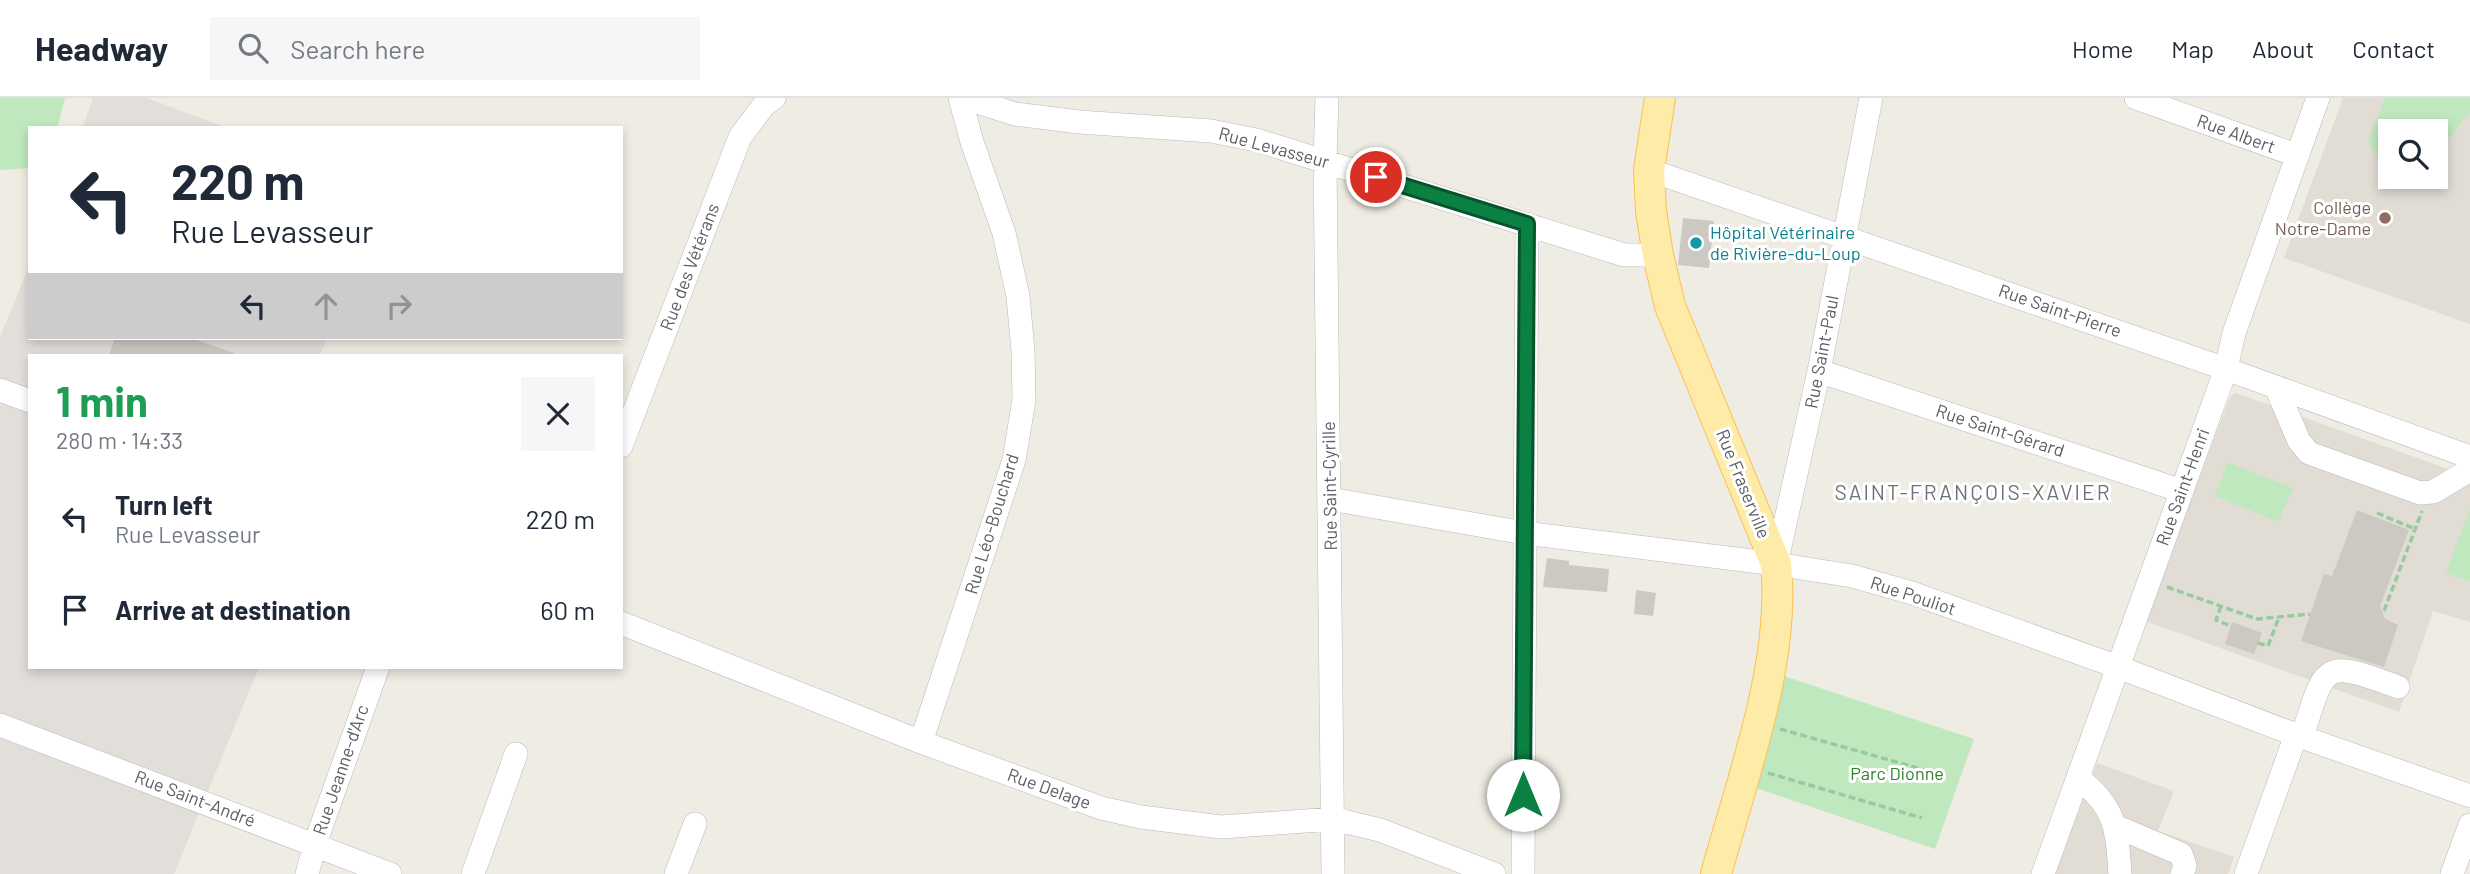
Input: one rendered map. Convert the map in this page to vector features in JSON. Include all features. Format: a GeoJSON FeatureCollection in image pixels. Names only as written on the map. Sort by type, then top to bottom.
{"type":"FeatureCollection","features":[{"type":"Feature","properties":{"kind":"main road","name":"Rue Fraserville"},"geometry":{"type":"LineString","coordinates":[[1660,98],[1649,170],[1651,211],[1670,306],[1776,564],[1778,606],[1770,666],[1758,723],[1716,874]]}},
{"type":"Feature","properties":{"kind":"street","name":"Rue des Vétérans"},"geometry":{"type":"LineString","coordinates":[[623,441],[740,137],[764,105],[774,98]]}},
{"type":"Feature","properties":{"kind":"street","name":"Rue Levasseur"},"geometry":{"type":"LineString","coordinates":[[962,98],[1028,116],[1211,131],[1256,140],[1624,255],[1658,255]]}},
{"type":"Feature","properties":{"kind":"street","name":"Rue Léo-Bouchard"},"geometry":{"type":"LineString","coordinates":[[921,741],[1014,460],[1024,400],[1018,296],[1004,233],[972,142],[962,98]]}},
{"type":"Feature","properties":{"kind":"street","name":"Rue Saint-Cyrille"},"geometry":{"type":"LineString","coordinates":[[1327,98],[1325,161],[1334,874]]}},
{"type":"Feature","properties":{"kind":"street","name":"Rue Saint-Paul"},"geometry":{"type":"LineString","coordinates":[[1776,564],[1819,371],[1871,98]]}},
{"type":"Feature","properties":{"kind":"street","name":"Rue Albert"},"geometry":{"type":"LineString","coordinates":[[2136,98],[2296,155]]}},
{"type":"Feature","properties":{"kind":"street","name":"Rue Saint-Henri"},"geometry":{"type":"LineString","coordinates":[[2043,874],[2226,369],[2234,333],[2318,98]]}},
{"type":"Feature","properties":{"kind":"street","name":"Rue Saint-Pierre"},"geometry":{"type":"LineString","coordinates":[[1649,170],[2226,369],[2470,457]]}},
{"type":"Feature","properties":{"kind":"street"},"geometry":{"type":"LineString","coordinates":[[1523,874],[1527,224]]}},
{"type":"Feature","properties":{"kind":"street","name":"Rue Saint-Gérard"},"geometry":{"type":"LineString","coordinates":[[1819,371],[2182,491]]}},
{"type":"Feature","properties":{"kind":"street"},"geometry":{"type":"LineString","coordinates":[[2276,387],[2299,442],[2309,453],[2420,493],[2429,493],[2470,470]]}},
{"type":"Feature","properties":{"kind":"street"},"geometry":{"type":"LineString","coordinates":[[0,390],[28,400]]}},
{"type":"Feature","properties":{"kind":"street","name":"Rue Pouliot"},"geometry":{"type":"LineString","coordinates":[[1330,499],[1524,533],[1852,576],[1912,593],[2470,796]]}},
{"type":"Feature","properties":{"kind":"street","name":"Rue Delage"},"geometry":{"type":"LineString","coordinates":[[623,624],[921,741],[1101,808],[1140,817],[1221,827],[1334,819],[1380,830],[1494,874]]}},
{"type":"Feature","properties":{"kind":"street","name":"Rue Jeanne-d'Arc"},"geometry":{"type":"LineString","coordinates":[[307,874],[315,844],[377,669]]}},
{"type":"Feature","properties":{"kind":"street"},"geometry":{"type":"LineString","coordinates":[[2246,874],[2323,678],[2333,672],[2354,671],[2398,687]]}},
{"type":"Feature","properties":{"kind":"street","name":"Rue Saint-André"},"geometry":{"type":"LineString","coordinates":[[0,725],[390,874]]}},
{"type":"Feature","properties":{"kind":"street"},"geometry":{"type":"LineString","coordinates":[[472,874],[516,754]]}},
{"type":"Feature","properties":{"kind":"street"},"geometry":{"type":"LineString","coordinates":[[2078,778],[2101,798],[2115,826],[2120,874]]}},
{"type":"Feature","properties":{"kind":"street"},"geometry":{"type":"LineString","coordinates":[[676,874],[695,824]]}},
{"type":"Feature","properties":{"kind":"street"},"geometry":{"type":"LineString","coordinates":[[2452,874],[2470,825]]}},
{"type":"Feature","properties":{"kind":"street"},"geometry":{"type":"LineString","coordinates":[[2115,826],[2176,849],[2184,859],[2182,874]]}},
{"type":"Feature","properties":{"kind":"path"},"geometry":{"type":"LineString","coordinates":[[2384,611],[2429,493]]}},
{"type":"Feature","properties":{"kind":"path"},"geometry":{"type":"LineString","coordinates":[[2376,513],[2415,529]]}},
{"type":"Feature","properties":{"kind":"path"},"geometry":{"type":"LineString","coordinates":[[2149,581],[2257,619],[2310,614]]}},
{"type":"Feature","properties":{"kind":"path"},"geometry":{"type":"LineString","coordinates":[[2221,606],[2216,620],[2231,626]]}},
{"type":"Feature","properties":{"kind":"path"},"geometry":{"type":"LineString","coordinates":[[2258,643],[2269,646],[2279,617]]}},
{"type":"Feature","properties":{"kind":"path"},"geometry":{"type":"LineString","coordinates":[[1758,723],[1939,774]]}},
{"type":"Feature","properties":{"kind":"path"},"geometry":{"type":"LineString","coordinates":[[1745,767],[1922,818]]}},
{"type":"Feature","properties":{"kind":"shaded area"},"geometry":{"type":"Polygon","coordinates":[[[93,98],[147,98],[222,126],[83,126],[93,98]]]}},
{"type":"Feature","properties":{"kind":"shaded area","name":"Collège Notre-Dame"},"geometry":{"type":"Polygon","coordinates":[[[2343,98],[2470,98],[2470,324],[2284,258],[2343,98]]]}},
{"type":"Feature","properties":{"kind":"shaded area"},"geometry":{"type":"Polygon","coordinates":[[[28,269],[28,340],[326,340],[320,354],[28,354],[28,669],[258,669],[174,874],[0,874],[0,337],[28,269]]]}},
{"type":"Feature","properties":{"kind":"shaded area"},"geometry":{"type":"Polygon","coordinates":[[[2236,393],[2470,477],[2470,622],[2433,611],[2399,712],[2145,621],[2230,397],[2236,393]]]}},
{"type":"Feature","properties":{"kind":"shaded area"},"geometry":{"type":"Polygon","coordinates":[[[2097,763],[2174,791],[2158,831],[2234,857],[2228,874],[2055,874],[2097,763]]]}},
{"type":"Feature","properties":{"kind":"green space"},"geometry":{"type":"Polygon","coordinates":[[[0,98],[65,98],[58,126],[28,126],[28,168],[0,170],[0,98]]]}},
{"type":"Feature","properties":{"kind":"green space"},"geometry":{"type":"Polygon","coordinates":[[[2385,98],[2470,98],[2470,112],[2448,139],[2448,119],[2378,119],[2378,160],[2368,142],[2385,98]]]}},
{"type":"Feature","properties":{"kind":"green space"},"geometry":{"type":"Polygon","coordinates":[[[2227,462],[2293,488],[2278,522],[2215,496],[2227,462]]]}},
{"type":"Feature","properties":{"kind":"green space"},"geometry":{"type":"Polygon","coordinates":[[[2470,509],[2470,581],[2446,573],[2470,509]]]}},
{"type":"Feature","properties":{"kind":"green space","name":"Parc Dionne"},"geometry":{"type":"Polygon","coordinates":[[[1784,676],[1974,739],[1935,849],[1756,788],[1784,676]]]}},
{"type":"Feature","properties":{"kind":"building","name":"Hôpital Vétérinaire de Rivière-du-Loup"},"geometry":{"type":"Polygon","coordinates":[[[1683,218],[1714,221],[1709,268],[1678,265],[1683,218]]]}},
{"type":"Feature","properties":{"kind":"building"},"geometry":{"type":"Polygon","coordinates":[[[114,340],[197,340],[234,353],[234,354],[109,354],[114,340]]]}},
{"type":"Feature","properties":{"kind":"building"},"geometry":{"type":"Polygon","coordinates":[[[2357,510],[2409,530],[2380,606],[2385,619],[2398,625],[2384,667],[2301,641],[2324,574],[2332,576],[2357,510]]]}},
{"type":"Feature","properties":{"kind":"building"},"geometry":{"type":"Polygon","coordinates":[[[1547,558],[1569,561],[1569,565],[1609,569],[1607,592],[1543,587],[1547,558]]]}},
{"type":"Feature","properties":{"kind":"building"},"geometry":{"type":"Polygon","coordinates":[[[1636,590],[1656,593],[1653,616],[1634,614],[1636,590]]]}},
{"type":"Feature","properties":{"kind":"building"},"geometry":{"type":"Polygon","coordinates":[[[2232,622],[2262,633],[2254,654],[2225,644],[2232,622]]]}},
{"type":"Feature","properties":{"kind":"place","name":"Collège Notre-Dame"},"geometry":{"type":"Point","coordinates":[2385,218]}},
{"type":"Feature","properties":{"kind":"place","name":"Hôpital Vétérinaire de Rivière-du-Loup"},"geometry":{"type":"Point","coordinates":[1696,243]}},
{"type":"Feature","properties":{"kind":"district","name":"SAINT-FRANÇOIS-XAVIER"},"geometry":{"type":"Point","coordinates":[1973,493]}},
{"type":"Feature","properties":{"kind":"route"},"geometry":{"type":"LineString","coordinates":[[1376,177],[1527,224],[1523,795]]}}]}
